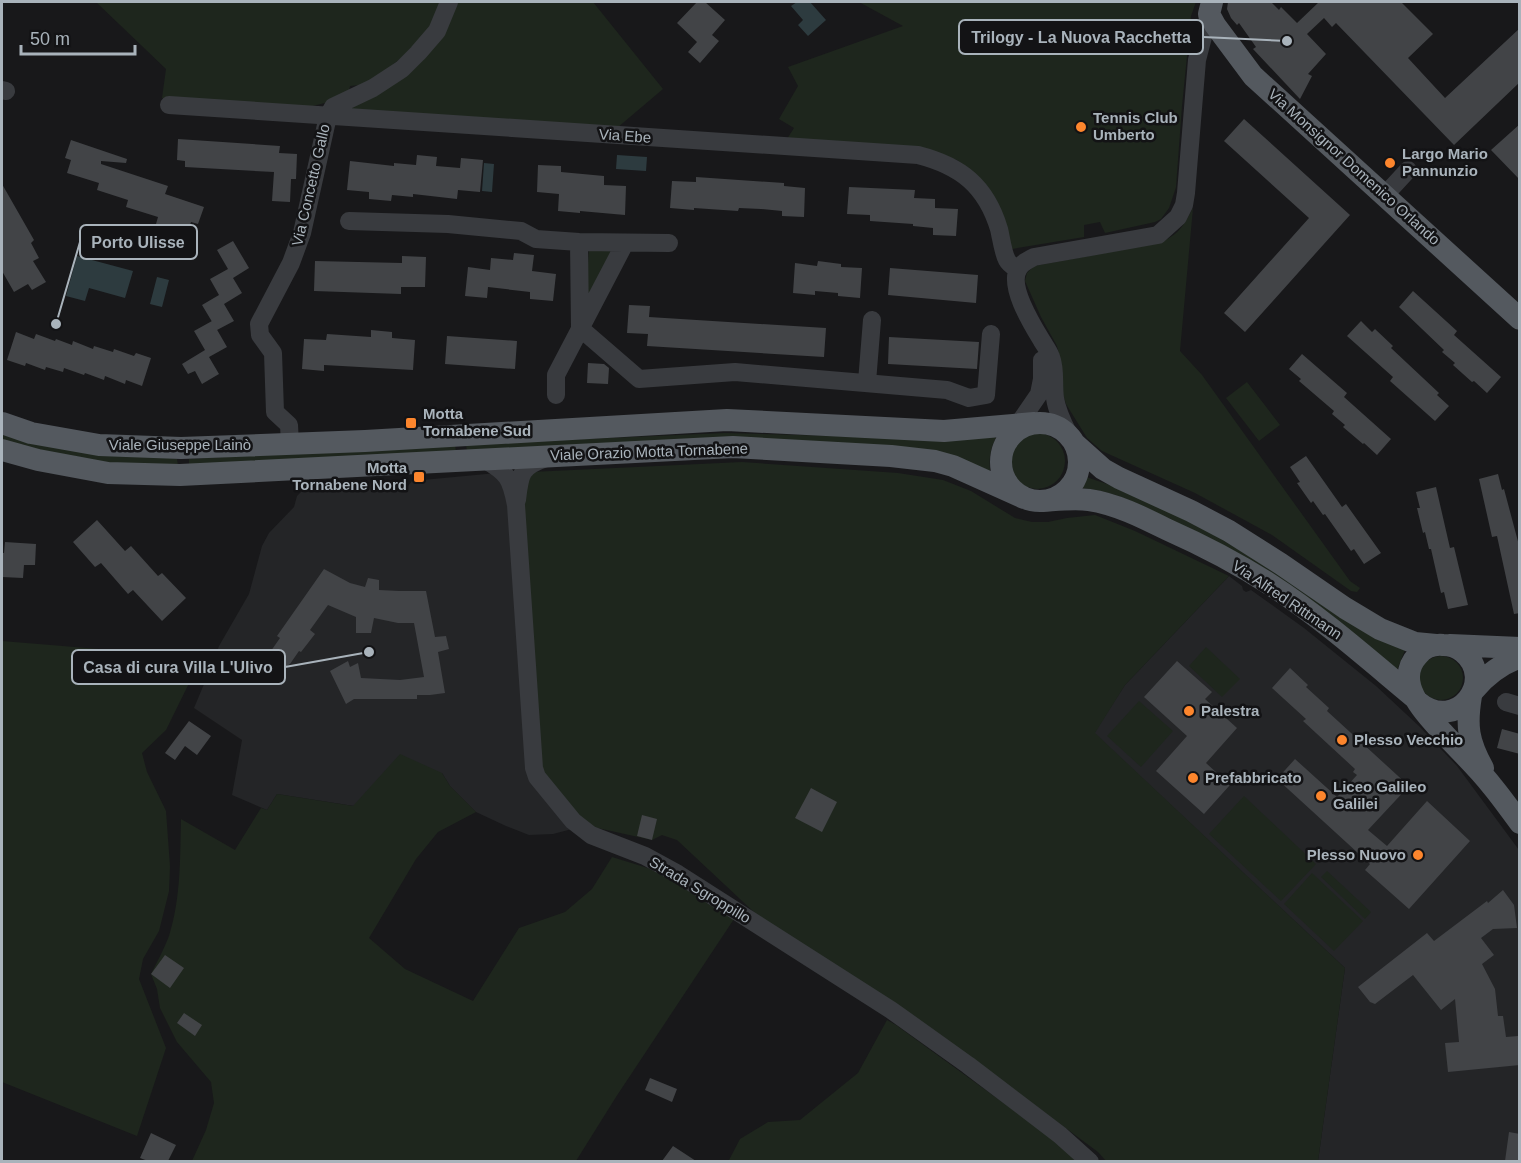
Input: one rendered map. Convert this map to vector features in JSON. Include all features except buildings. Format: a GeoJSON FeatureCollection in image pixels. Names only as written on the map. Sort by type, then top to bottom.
{"type":"FeatureCollection","features":[{"type":"Feature","properties":{"kind":"main road","name":"Via Monsignor Domenico Orlando"},"geometry":{"type":"LineString","coordinates":[[1211,8],[1215,25],[1253,76],[1520,319]]}},
{"type":"Feature","properties":{"kind":"main road","name":"Viale Orazio Motta Tornabene"},"geometry":{"type":"LineString","coordinates":[[290,444],[727,420],[944,431],[1021,428]]}},
{"type":"Feature","properties":{"kind":"main road","name":"Viale Giuseppe Lainò"},"geometry":{"type":"LineString","coordinates":[[2,423],[31,433],[99,445],[181,448],[290,444]]}},
{"type":"Feature","properties":{"kind":"main road"},"geometry":{"type":"LineString","coordinates":[[1046,423],[1055,425],[1073,440],[1079,455],[1080,466],[1072,486],[1064,494],[1054,499],[1034,500],[1015,493],[1008,485],[1003,476],[1001,455],[1004,445],[1021,428],[1046,423]]}},
{"type":"Feature","properties":{"kind":"main road","name":"Via Alfred Rittmann"},"geometry":{"type":"LineString","coordinates":[[1073,440],[1103,469],[1229,531],[1274,558],[1345,608],[1380,628],[1414,643],[1520,648]]}},
{"type":"Feature","properties":{"kind":"main road","name":"Viale Orazio Motta Tornabene"},"geometry":{"type":"LineString","coordinates":[[266,471],[733,447],[891,456],[934,461],[953,466],[1034,500]]}},
{"type":"Feature","properties":{"kind":"main road","name":"Viale Giuseppe Lainò"},"geometry":{"type":"LineString","coordinates":[[2,450],[38,460],[108,473],[180,475],[266,471]]}},
{"type":"Feature","properties":{"kind":"main road","name":"Via Alfred Rittmann"},"geometry":{"type":"LineString","coordinates":[[1034,500],[1075,499],[1108,505],[1205,546],[1293,600],[1349,642],[1416,700]]}},
{"type":"Feature","properties":{"kind":"main road"},"geometry":{"type":"LineString","coordinates":[[1492,785],[1474,751],[1471,740],[1468,714],[1476,681],[1472,662],[1459,649],[1443,645],[1428,648],[1421,652],[1411,666],[1408,674],[1411,691],[1432,721],[1492,785],[1520,823]]}},
{"type":"Feature","properties":{"kind":"main road"},"geometry":{"type":"LineString","coordinates":[[1416,700],[1433,711],[1450,711],[1458,708],[1466,703],[1484,678],[1507,662],[1520,657]]}},
{"type":"Feature","properties":{"kind":"street","name":"Via Concetto Gallo"},"geometry":{"type":"LineString","coordinates":[[290,444],[289,425],[275,412],[273,353],[260,335],[259,324],[291,263],[302,233],[328,116],[333,107],[373,88],[402,69],[437,31],[449,2]]}},
{"type":"Feature","properties":{"kind":"street"},"geometry":{"type":"LineString","coordinates":[[1073,440],[1062,422],[1055,400],[1054,364],[1050,353],[1027,314],[1018,293],[1017,270],[1024,262],[1034,257],[1158,235],[1178,218],[1186,193],[1197,60],[1211,8]]}},
{"type":"Feature","properties":{"kind":"street","name":"Via Ebe"},"geometry":{"type":"LineString","coordinates":[[169,105],[918,155],[947,164],[960,171],[975,184],[992,209],[1007,261],[1017,270]]}},
{"type":"Feature","properties":{"kind":"street"},"geometry":{"type":"LineString","coordinates":[[1385,195],[1408,170]]}},
{"type":"Feature","properties":{"kind":"street"},"geometry":{"type":"LineString","coordinates":[[349,221],[448,224],[521,231],[536,239],[579,242],[669,243]]}},
{"type":"Feature","properties":{"kind":"street"},"geometry":{"type":"LineString","coordinates":[[579,242],[580,328],[639,378],[735,372],[947,390],[969,398],[986,395],[991,334]]}},
{"type":"Feature","properties":{"kind":"street"},"geometry":{"type":"LineString","coordinates":[[556,395],[556,375],[625,243]]}},
{"type":"Feature","properties":{"kind":"street"},"geometry":{"type":"LineString","coordinates":[[867,382],[872,320]]}},
{"type":"Feature","properties":{"kind":"street"},"geometry":{"type":"LineString","coordinates":[[1021,428],[1039,394],[1042,379],[1042,340]]}},
{"type":"Feature","properties":{"kind":"street"},"geometry":{"type":"LineString","coordinates":[[516,505],[519,482],[525,468],[551,456]]}},
{"type":"Feature","properties":{"kind":"street"},"geometry":{"type":"LineString","coordinates":[[485,460],[499,467],[508,477],[516,505]]}},
{"type":"Feature","properties":{"kind":"street","name":"Strada Sgroppillo"},"geometry":{"type":"LineString","coordinates":[[516,505],[534,768],[537,777],[573,821],[591,836],[645,856],[678,874],[891,1010],[1060,1135],[1089,1161]]}},
{"type":"Feature","properties":{"kind":"shaded area"},"geometry":{"type":"Polygon","coordinates":[[[96,2],[444,2],[423,40],[369,84],[350,86],[348,97],[309,107],[162,98],[166,69],[96,2]]]}},
{"type":"Feature","properties":{"kind":"shaded area"},"geometry":{"type":"Polygon","coordinates":[[[458,2],[593,2],[663,89],[617,128],[344,111],[369,98],[458,2]]]}},
{"type":"Feature","properties":{"kind":"shaded area"},"geometry":{"type":"Polygon","coordinates":[[[797,2],[810,2],[826,20],[808,36],[798,25],[803,20],[791,6],[797,2]]]}},
{"type":"Feature","properties":{"kind":"shaded area","name":"Tennis Club Umberto"},"geometry":{"type":"Polygon","coordinates":[[[859,2],[1196,2],[1191,16],[1176,187],[1169,208],[1161,219],[1155,222],[1105,233],[1100,222],[1084,225],[1084,237],[1012,249],[980,178],[957,160],[929,151],[787,139],[794,128],[779,119],[798,86],[788,67],[903,26],[859,2]]]}},
{"type":"Feature","properties":{"kind":"shaded area"},"geometry":{"type":"Polygon","coordinates":[[[617,155],[647,157],[646,171],[616,169],[617,155]]]}},
{"type":"Feature","properties":{"kind":"shaded area"},"geometry":{"type":"Polygon","coordinates":[[[484,163],[494,164],[492,192],[482,191],[484,163]]]}},
{"type":"Feature","properties":{"kind":"shaded area"},"geometry":{"type":"Polygon","coordinates":[[[1193,208],[1180,351],[1202,375],[1350,581],[1360,588],[1357,592],[1351,591],[1272,535],[1195,493],[1102,451],[1087,438],[1066,404],[1057,346],[1025,281],[1027,273],[1034,266],[1162,241],[1178,231],[1193,208]]]}},
{"type":"Feature","properties":{"kind":"shaded area"},"geometry":{"type":"Polygon","coordinates":[[[589,249],[611,252],[585,304],[589,249]]]}},
{"type":"Feature","properties":{"kind":"shaded area"},"geometry":{"type":"Polygon","coordinates":[[[77,256],[133,271],[125,298],[89,288],[85,301],[66,296],[77,256]]]}},
{"type":"Feature","properties":{"kind":"shaded area"},"geometry":{"type":"Polygon","coordinates":[[[157,277],[169,280],[162,307],[150,304],[157,277]]]}},
{"type":"Feature","properties":{"kind":"shaded area"},"geometry":{"type":"Polygon","coordinates":[[[1247,382],[1280,425],[1259,441],[1226,398],[1247,382]]]}},
{"type":"Feature","properties":{"kind":"shaded area"},"geometry":{"type":"Polygon","coordinates":[[[2,433],[177,459],[178,466],[116,464],[69,457],[2,441],[2,433]]]}},
{"type":"Feature","properties":{"kind":"shaded area"},"geometry":{"type":"Polygon","coordinates":[[[725,433],[948,439],[993,436],[996,438],[990,454],[990,471],[964,461],[467,452],[466,444],[725,433]]]}},
{"type":"Feature","properties":{"kind":"shaded area"},"geometry":{"type":"Polygon","coordinates":[[[1037,433],[1052,438],[1060,446],[1065,461],[1060,476],[1052,484],[1037,489],[1022,484],[1014,476],[1009,461],[1014,446],[1022,438],[1037,433]]]}},
{"type":"Feature","properties":{"kind":"shaded area"},"geometry":{"type":"Polygon","coordinates":[[[455,444],[456,452],[189,468],[189,459],[455,444]]]}},
{"type":"Feature","properties":{"kind":"shaded area"},"geometry":{"type":"Polygon","coordinates":[[[742,462],[898,473],[943,480],[971,491],[1015,518],[1032,522],[1095,515],[1135,531],[1229,576],[1125,685],[1095,733],[1345,968],[1318,1161],[1106,1161],[1098,1152],[939,1034],[756,914],[677,840],[662,835],[652,840],[593,827],[580,818],[542,775],[521,504],[531,472],[742,462]]]}},
{"type":"Feature","properties":{"kind":"shaded area"},"geometry":{"type":"Polygon","coordinates":[[[497,473],[503,478],[572,829],[553,834],[529,835],[506,826],[476,812],[450,786],[442,773],[354,806],[277,794],[267,810],[232,795],[242,740],[194,708],[219,646],[249,594],[262,546],[269,533],[294,507],[297,496],[303,490],[313,486],[381,483],[387,491],[404,491],[412,481],[497,473]]]}},
{"type":"Feature","properties":{"kind":"shaded area"},"geometry":{"type":"Polygon","coordinates":[[[1083,476],[1170,512],[1216,536],[1405,650],[1397,670],[1194,535],[1150,509],[1104,492],[1081,488],[1083,476]]]}},
{"type":"Feature","properties":{"kind":"shaded area","name":"Liceo Galileo Galilei"},"geometry":{"type":"Polygon","coordinates":[[[1229,576],[1242,586],[1243,590],[1246,592],[1251,590],[1304,628],[1376,686],[1420,727],[1457,766],[1519,850],[1519,1161],[1318,1161],[1345,968],[1094,733],[1125,685],[1229,576]]]}},
{"type":"Feature","properties":{"kind":"shaded area"},"geometry":{"type":"Polygon","coordinates":[[[2,641],[123,651],[199,663],[166,730],[142,753],[147,772],[166,811],[170,866],[169,891],[159,931],[143,959],[139,979],[166,1048],[137,1136],[2,1082],[2,641]]]}},
{"type":"Feature","properties":{"kind":"shaded area"},"geometry":{"type":"Polygon","coordinates":[[[1206,647],[1240,679],[1222,697],[1189,666],[1206,647]]]}},
{"type":"Feature","properties":{"kind":"shaded area"},"geometry":{"type":"Polygon","coordinates":[[[1441,656],[1457,662],[1463,678],[1457,694],[1441,700],[1425,694],[1419,678],[1425,662],[1441,656]]]}},
{"type":"Feature","properties":{"kind":"shaded area"},"geometry":{"type":"Polygon","coordinates":[[[1139,701],[1173,731],[1141,767],[1107,736],[1139,701]]]}},
{"type":"Feature","properties":{"kind":"shaded area"},"geometry":{"type":"Polygon","coordinates":[[[400,754],[442,773],[450,786],[476,812],[438,832],[416,859],[369,938],[405,969],[473,1001],[519,928],[565,912],[592,889],[612,857],[667,874],[734,919],[576,1161],[192,1161],[206,1130],[214,1103],[211,1082],[177,1042],[160,1008],[157,989],[151,974],[169,936],[176,907],[181,819],[235,850],[261,808],[267,810],[277,794],[353,806],[400,754]]]}},
{"type":"Feature","properties":{"kind":"shaded area"},"geometry":{"type":"Polygon","coordinates":[[[1244,796],[1316,864],[1281,901],[1209,834],[1244,796]]]}},
{"type":"Feature","properties":{"kind":"shaded area"},"geometry":{"type":"Polygon","coordinates":[[[1327,871],[1371,912],[1365,919],[1321,877],[1327,871]]]}},
{"type":"Feature","properties":{"kind":"shaded area"},"geometry":{"type":"Polygon","coordinates":[[[1312,873],[1363,921],[1334,951],[1284,904],[1312,873]]]}},
{"type":"Feature","properties":{"kind":"shaded area"},"geometry":{"type":"Polygon","coordinates":[[[887,1020],[1053,1139],[1076,1161],[728,1162],[740,1139],[768,1122],[800,1120],[858,1073],[887,1020]]]}},
{"type":"Feature","properties":{"kind":"place","name":"Trilogy - La Nuova Racchetta"},"geometry":{"type":"Point","coordinates":[1287,41]}},
{"type":"Feature","properties":{"kind":"place","name":"Tennis Club Umberto"},"geometry":{"type":"Point","coordinates":[1081,127]}},
{"type":"Feature","properties":{"kind":"place","name":"Largo Mario Pannunzio"},"geometry":{"type":"Point","coordinates":[1390,163]}},
{"type":"Feature","properties":{"kind":"place","name":"Porto Ulisse"},"geometry":{"type":"Point","coordinates":[56,324]}},
{"type":"Feature","properties":{"kind":"place","name":"Motta Tornabene Sud"},"geometry":{"type":"Point","coordinates":[411,423]}},
{"type":"Feature","properties":{"kind":"place","name":"Motta Tornabene Nord"},"geometry":{"type":"Point","coordinates":[419,477]}},
{"type":"Feature","properties":{"kind":"place","name":"Casa di cura Villa L'Ulivo"},"geometry":{"type":"Point","coordinates":[369,652]}},
{"type":"Feature","properties":{"kind":"place","name":"Palestra"},"geometry":{"type":"Point","coordinates":[1189,711]}},
{"type":"Feature","properties":{"kind":"place","name":"Plesso Vecchio"},"geometry":{"type":"Point","coordinates":[1342,740]}},
{"type":"Feature","properties":{"kind":"place","name":"Prefabbricato"},"geometry":{"type":"Point","coordinates":[1193,778]}},
{"type":"Feature","properties":{"kind":"place","name":"Liceo Galileo Galilei"},"geometry":{"type":"Point","coordinates":[1321,796]}},
{"type":"Feature","properties":{"kind":"place","name":"Plesso Nuovo"},"geometry":{"type":"Point","coordinates":[1418,855]}}]}
